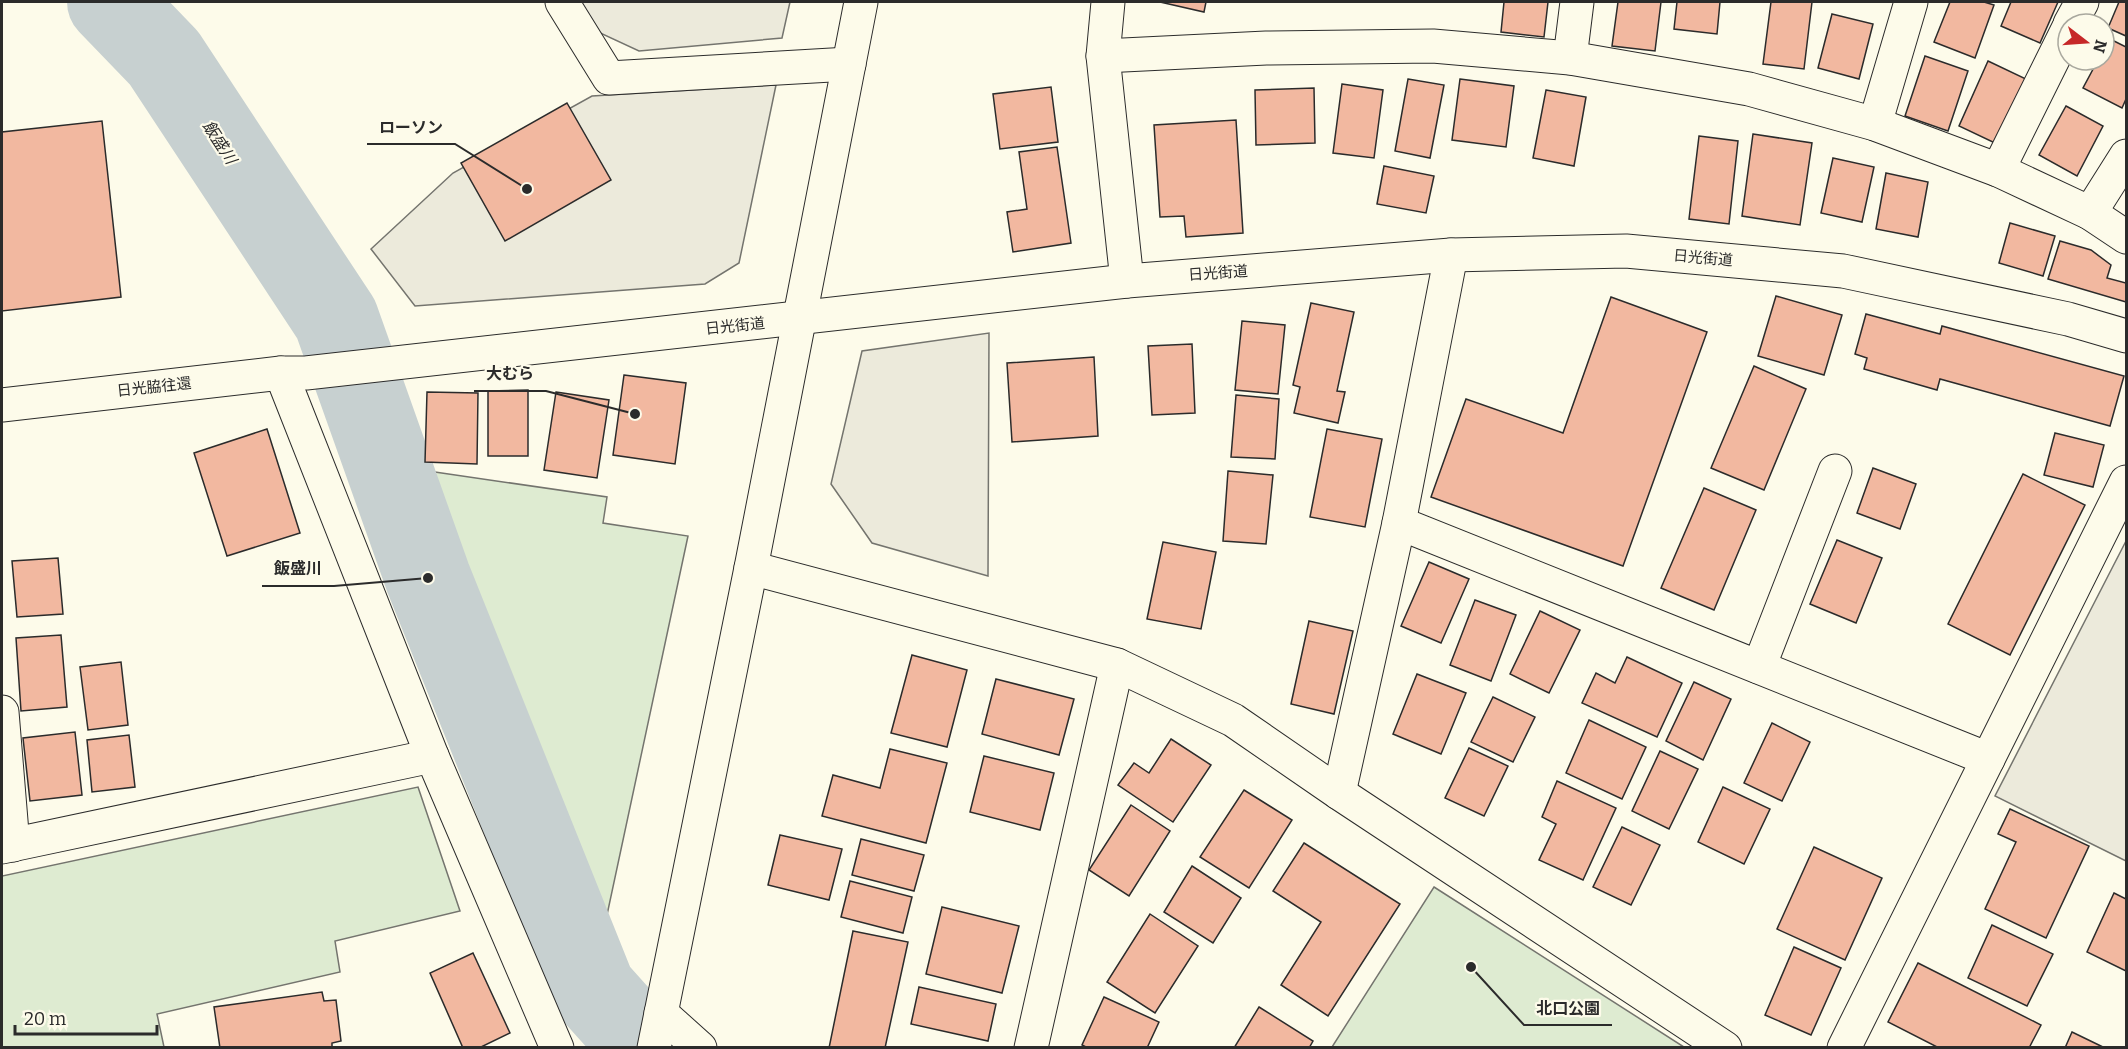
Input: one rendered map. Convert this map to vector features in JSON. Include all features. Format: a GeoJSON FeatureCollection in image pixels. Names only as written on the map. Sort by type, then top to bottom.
{"type":"FeatureCollection","features":[{"type":"Feature","properties":{"kind":"street"},"geometry":{"type":"LineString","coordinates":[[562,2],[609,78],[849,64]]}},
{"type":"Feature","properties":{"kind":"street"},"geometry":{"type":"LineString","coordinates":[[654,1047],[751,568],[861,2]]}},
{"type":"Feature","properties":{"kind":"street"},"geometry":{"type":"LineString","coordinates":[[1108,2],[1103,56],[1127,280]]}},
{"type":"Feature","properties":{"kind":"street"},"geometry":{"type":"LineString","coordinates":[[1570,58],[1577,2]]}},
{"type":"Feature","properties":{"kind":"street"},"geometry":{"type":"LineString","coordinates":[[1875,124],[1911,2]]}},
{"type":"Feature","properties":{"kind":"street"},"geometry":{"type":"LineString","coordinates":[[1103,56],[1266,48],[1433,46],[1570,58],[1749,89],[1875,124],[1998,170],[2090,213],[2127,237]]}},
{"type":"Feature","properties":{"kind":"street"},"geometry":{"type":"LineString","coordinates":[[1998,170],[2056,53]]}},
{"type":"Feature","properties":{"kind":"street"},"geometry":{"type":"LineString","coordinates":[[2090,213],[2127,156]]}},
{"type":"Feature","properties":{"kind":"street","name":"日光街道"},"geometry":{"type":"LineString","coordinates":[[294,373],[800,319],[1127,280],[1451,255],[1626,251],[1843,271],[2068,319],[2127,336]]}},
{"type":"Feature","properties":{"kind":"street"},"geometry":{"type":"LineString","coordinates":[[1339,793],[1399,523],[1451,255]]}},
{"type":"Feature","properties":{"kind":"street"},"geometry":{"type":"LineString","coordinates":[[294,373],[432,756],[557,1047]]}},
{"type":"Feature","properties":{"kind":"street","name":"日光脇往還"},"geometry":{"type":"LineString","coordinates":[[2,405],[294,373]]}},
{"type":"Feature","properties":{"kind":"street"},"geometry":{"type":"LineString","coordinates":[[1759,667],[1835,471]]}},
{"type":"Feature","properties":{"kind":"street"},"geometry":{"type":"LineString","coordinates":[[1844,1047],[2127,482]]}},
{"type":"Feature","properties":{"kind":"street"},"geometry":{"type":"LineString","coordinates":[[1399,523],[1988,759]]}},
{"type":"Feature","properties":{"kind":"street"},"geometry":{"type":"LineString","coordinates":[[751,568],[1117,665],[1233,720],[1339,793],[1725,1047]]}},
{"type":"Feature","properties":{"kind":"street"},"geometry":{"type":"LineString","coordinates":[[1030,1047],[1117,665]]}},
{"type":"Feature","properties":{"kind":"street"},"geometry":{"type":"LineString","coordinates":[[2,712],[7,846],[432,756]]}},
{"type":"Feature","properties":{"kind":"street"},"geometry":{"type":"LineString","coordinates":[[661,1013],[700,1047]]}},
{"type":"Feature","properties":{"kind":"green space"},"geometry":{"type":"Polygon","coordinates":[[[428,471],[607,497],[603,523],[688,536],[607,915],[428,471]]]}},
{"type":"Feature","properties":{"kind":"green space"},"geometry":{"type":"Polygon","coordinates":[[[418,787],[460,911],[335,941],[340,972],[157,1014],[164,1047],[2,1047],[2,876],[418,787]]]}},
{"type":"Feature","properties":{"kind":"green space"},"geometry":{"type":"Polygon","coordinates":[[[1434,887],[1684,1047],[1332,1047],[1434,887]]]}},
{"type":"Feature","properties":{"kind":"shaded area"},"geometry":{"type":"Polygon","coordinates":[[[580,2],[790,2],[782,38],[639,51],[598,32],[580,2]]]}},
{"type":"Feature","properties":{"kind":"shaded area"},"geometry":{"type":"Polygon","coordinates":[[[776,85],[739,263],[705,284],[415,306],[371,249],[453,173],[592,96],[776,85]]]}},
{"type":"Feature","properties":{"kind":"shaded area"},"geometry":{"type":"Polygon","coordinates":[[[989,333],[988,576],[872,543],[831,484],[862,351],[989,333]]]}},
{"type":"Feature","properties":{"kind":"shaded area"},"geometry":{"type":"Polygon","coordinates":[[[2126,541],[2126,861],[1995,796],[2126,541]]]}},
{"type":"Feature","properties":{"kind":"building"},"geometry":{"type":"Polygon","coordinates":[[[1160,2],[1206,2],[1204,12],[1160,2]]]}},
{"type":"Feature","properties":{"kind":"building"},"geometry":{"type":"Polygon","coordinates":[[[1504,2],[1548,2],[1544,37],[1501,32],[1504,2]]]}},
{"type":"Feature","properties":{"kind":"building"},"geometry":{"type":"Polygon","coordinates":[[[1618,2],[1661,2],[1655,51],[1612,46],[1618,2]]]}},
{"type":"Feature","properties":{"kind":"building"},"geometry":{"type":"Polygon","coordinates":[[[1677,2],[1720,2],[1717,34],[1674,29],[1677,2]]]}},
{"type":"Feature","properties":{"kind":"building"},"geometry":{"type":"Polygon","coordinates":[[[1771,2],[1812,2],[1804,69],[1763,64],[1771,2]]]}},
{"type":"Feature","properties":{"kind":"building"},"geometry":{"type":"Polygon","coordinates":[[[1950,2],[1984,2],[1994,5],[1975,58],[1934,42],[1950,2]]]}},
{"type":"Feature","properties":{"kind":"building"},"geometry":{"type":"Polygon","coordinates":[[[2011,2],[2058,2],[2040,43],[2001,26],[2011,2]]]}},
{"type":"Feature","properties":{"kind":"building"},"geometry":{"type":"Polygon","coordinates":[[[2119,2],[2126,2],[2126,36],[2116,32],[2115,12],[2119,2]]]}},
{"type":"Feature","properties":{"kind":"building"},"geometry":{"type":"Polygon","coordinates":[[[1832,14],[1873,24],[1859,79],[1818,68],[1832,14]]]}},
{"type":"Feature","properties":{"kind":"building"},"geometry":{"type":"Polygon","coordinates":[[[2116,42],[2126,47],[2126,99],[2122,108],[2083,88],[2092,72],[2116,72],[2116,42]]]}},
{"type":"Feature","properties":{"kind":"building"},"geometry":{"type":"Polygon","coordinates":[[[1925,56],[1968,71],[1948,131],[1905,116],[1925,56]]]}},
{"type":"Feature","properties":{"kind":"building"},"geometry":{"type":"Polygon","coordinates":[[[1988,61],[2026,79],[1997,144],[1959,126],[1988,61]]]}},
{"type":"Feature","properties":{"kind":"building"},"geometry":{"type":"Polygon","coordinates":[[[1408,79],[1444,85],[1430,158],[1395,151],[1408,79]]]}},
{"type":"Feature","properties":{"kind":"building"},"geometry":{"type":"Polygon","coordinates":[[[1460,79],[1514,86],[1506,147],[1452,140],[1460,79]]]}},
{"type":"Feature","properties":{"kind":"building"},"geometry":{"type":"Polygon","coordinates":[[[1342,84],[1383,90],[1374,158],[1333,153],[1342,84]]]}},
{"type":"Feature","properties":{"kind":"building"},"geometry":{"type":"Polygon","coordinates":[[[1051,87],[1058,142],[1000,149],[993,94],[1051,87]]]}},
{"type":"Feature","properties":{"kind":"building"},"geometry":{"type":"Polygon","coordinates":[[[1314,88],[1315,143],[1256,145],[1255,90],[1314,88]]]}},
{"type":"Feature","properties":{"kind":"building"},"geometry":{"type":"Polygon","coordinates":[[[1546,90],[1586,97],[1574,166],[1533,158],[1546,90]]]}},
{"type":"Feature","properties":{"kind":"building"},"geometry":{"type":"Polygon","coordinates":[[[567,103],[611,180],[505,241],[461,163],[567,103]]]}},
{"type":"Feature","properties":{"kind":"building"},"geometry":{"type":"Polygon","coordinates":[[[2066,106],[2103,126],[2077,176],[2039,155],[2066,106]]]}},
{"type":"Feature","properties":{"kind":"building"},"geometry":{"type":"Polygon","coordinates":[[[1236,120],[1243,233],[1186,237],[1184,216],[1160,217],[1154,125],[1236,120]]]}},
{"type":"Feature","properties":{"kind":"building"},"geometry":{"type":"Polygon","coordinates":[[[102,121],[121,297],[2,311],[2,132],[102,121]]]}},
{"type":"Feature","properties":{"kind":"building"},"geometry":{"type":"Polygon","coordinates":[[[1753,134],[1812,143],[1800,225],[1742,216],[1753,134]]]}},
{"type":"Feature","properties":{"kind":"building"},"geometry":{"type":"Polygon","coordinates":[[[1699,136],[1738,141],[1729,224],[1689,219],[1699,136]]]}},
{"type":"Feature","properties":{"kind":"building"},"geometry":{"type":"Polygon","coordinates":[[[1057,147],[1071,243],[1013,252],[1007,212],[1027,209],[1019,152],[1057,147]]]}},
{"type":"Feature","properties":{"kind":"building"},"geometry":{"type":"Polygon","coordinates":[[[1833,158],[1874,167],[1862,222],[1821,213],[1833,158]]]}},
{"type":"Feature","properties":{"kind":"building"},"geometry":{"type":"Polygon","coordinates":[[[1384,166],[1434,176],[1426,213],[1377,204],[1384,166]]]}},
{"type":"Feature","properties":{"kind":"building"},"geometry":{"type":"Polygon","coordinates":[[[1886,173],[1928,182],[1918,237],[1876,229],[1886,173]]]}},
{"type":"Feature","properties":{"kind":"building"},"geometry":{"type":"Polygon","coordinates":[[[2010,223],[2055,236],[2043,276],[1999,263],[2010,223]]]}},
{"type":"Feature","properties":{"kind":"building"},"geometry":{"type":"Polygon","coordinates":[[[2060,241],[2091,250],[2111,265],[2107,278],[2126,283],[2126,302],[2048,279],[2060,241]]]}},
{"type":"Feature","properties":{"kind":"building"},"geometry":{"type":"Polygon","coordinates":[[[1776,296],[1842,315],[1824,375],[1758,356],[1776,296]]]}},
{"type":"Feature","properties":{"kind":"building"},"geometry":{"type":"Polygon","coordinates":[[[1611,297],[1707,332],[1623,566],[1431,497],[1466,399],[1563,433],[1611,297]]]}},
{"type":"Feature","properties":{"kind":"building"},"geometry":{"type":"Polygon","coordinates":[[[1311,303],[1354,312],[1337,391],[1345,392],[1338,423],[1294,413],[1300,387],[1293,385],[1311,303]]]}},
{"type":"Feature","properties":{"kind":"building"},"geometry":{"type":"Polygon","coordinates":[[[1866,314],[1940,334],[1942,326],[2124,376],[2110,426],[1940,379],[1937,390],[1864,369],[1867,358],[1855,354],[1866,314]]]}},
{"type":"Feature","properties":{"kind":"building"},"geometry":{"type":"Polygon","coordinates":[[[1242,321],[1285,325],[1278,394],[1235,390],[1242,321]]]}},
{"type":"Feature","properties":{"kind":"building"},"geometry":{"type":"Polygon","coordinates":[[[1192,344],[1195,413],[1152,415],[1148,346],[1192,344]]]}},
{"type":"Feature","properties":{"kind":"building"},"geometry":{"type":"Polygon","coordinates":[[[1094,357],[1098,436],[1012,442],[1007,363],[1094,357]]]}},
{"type":"Feature","properties":{"kind":"building"},"geometry":{"type":"Polygon","coordinates":[[[1754,366],[1806,389],[1764,490],[1711,468],[1754,366]]]}},
{"type":"Feature","properties":{"kind":"building"},"geometry":{"type":"Polygon","coordinates":[[[624,375],[686,383],[675,464],[613,455],[624,375]]]}},
{"type":"Feature","properties":{"kind":"building"},"geometry":{"type":"Polygon","coordinates":[[[528,390],[528,456],[488,456],[488,391],[528,390]]]}},
{"type":"Feature","properties":{"kind":"building"},"geometry":{"type":"Polygon","coordinates":[[[427,392],[478,393],[477,464],[425,462],[427,392]]]}},
{"type":"Feature","properties":{"kind":"building"},"geometry":{"type":"Polygon","coordinates":[[[556,392],[609,400],[597,478],[544,470],[556,392]]]}},
{"type":"Feature","properties":{"kind":"building"},"geometry":{"type":"Polygon","coordinates":[[[1236,395],[1279,399],[1275,459],[1231,457],[1236,395]]]}},
{"type":"Feature","properties":{"kind":"building"},"geometry":{"type":"Polygon","coordinates":[[[267,429],[300,533],[227,556],[194,453],[267,429]]]}},
{"type":"Feature","properties":{"kind":"building"},"geometry":{"type":"Polygon","coordinates":[[[1327,429],[1382,439],[1365,527],[1310,517],[1327,429]]]}},
{"type":"Feature","properties":{"kind":"building"},"geometry":{"type":"Polygon","coordinates":[[[2055,433],[2104,445],[2093,487],[2044,475],[2055,433]]]}},
{"type":"Feature","properties":{"kind":"building"},"geometry":{"type":"Polygon","coordinates":[[[1873,468],[1916,484],[1900,529],[1857,513],[1873,468]]]}},
{"type":"Feature","properties":{"kind":"building"},"geometry":{"type":"Polygon","coordinates":[[[1228,471],[1273,475],[1266,544],[1223,541],[1228,471]]]}},
{"type":"Feature","properties":{"kind":"building"},"geometry":{"type":"Polygon","coordinates":[[[2023,474],[2085,505],[2010,655],[1948,624],[2023,474]]]}},
{"type":"Feature","properties":{"kind":"building"},"geometry":{"type":"Polygon","coordinates":[[[1704,488],[1756,510],[1714,610],[1661,588],[1704,488]]]}},
{"type":"Feature","properties":{"kind":"building"},"geometry":{"type":"Polygon","coordinates":[[[1837,540],[1882,558],[1856,623],[1810,604],[1837,540]]]}},
{"type":"Feature","properties":{"kind":"building"},"geometry":{"type":"Polygon","coordinates":[[[1163,542],[1216,552],[1201,629],[1147,619],[1163,542]]]}},
{"type":"Feature","properties":{"kind":"building"},"geometry":{"type":"Polygon","coordinates":[[[58,558],[63,614],[17,617],[12,561],[58,558]]]}},
{"type":"Feature","properties":{"kind":"building"},"geometry":{"type":"Polygon","coordinates":[[[1429,562],[1469,579],[1441,643],[1401,626],[1429,562]]]}},
{"type":"Feature","properties":{"kind":"building"},"geometry":{"type":"Polygon","coordinates":[[[1475,600],[1516,615],[1491,681],[1450,665],[1475,600]]]}},
{"type":"Feature","properties":{"kind":"building"},"geometry":{"type":"Polygon","coordinates":[[[1540,611],[1580,630],[1549,693],[1510,674],[1540,611]]]}},
{"type":"Feature","properties":{"kind":"building"},"geometry":{"type":"Polygon","coordinates":[[[1309,621],[1353,631],[1334,714],[1291,704],[1309,621]]]}},
{"type":"Feature","properties":{"kind":"building"},"geometry":{"type":"Polygon","coordinates":[[[61,635],[67,707],[21,711],[16,638],[61,635]]]}},
{"type":"Feature","properties":{"kind":"building"},"geometry":{"type":"Polygon","coordinates":[[[912,655],[967,670],[947,747],[891,733],[912,655]]]}},
{"type":"Feature","properties":{"kind":"building"},"geometry":{"type":"Polygon","coordinates":[[[1627,657],[1682,683],[1657,737],[1582,703],[1596,673],[1615,683],[1627,657]]]}},
{"type":"Feature","properties":{"kind":"building"},"geometry":{"type":"Polygon","coordinates":[[[121,662],[128,725],[88,730],[80,667],[121,662]]]}},
{"type":"Feature","properties":{"kind":"building"},"geometry":{"type":"Polygon","coordinates":[[[1417,674],[1466,693],[1441,754],[1393,734],[1417,674]]]}},
{"type":"Feature","properties":{"kind":"building"},"geometry":{"type":"Polygon","coordinates":[[[996,679],[1074,699],[1059,755],[982,734],[996,679]]]}},
{"type":"Feature","properties":{"kind":"building"},"geometry":{"type":"Polygon","coordinates":[[[1694,682],[1731,699],[1703,760],[1666,741],[1694,682]]]}},
{"type":"Feature","properties":{"kind":"building"},"geometry":{"type":"Polygon","coordinates":[[[1493,697],[1535,717],[1513,762],[1471,742],[1493,697]]]}},
{"type":"Feature","properties":{"kind":"building"},"geometry":{"type":"Polygon","coordinates":[[[1589,720],[1646,747],[1622,799],[1566,773],[1589,720]]]}},
{"type":"Feature","properties":{"kind":"building"},"geometry":{"type":"Polygon","coordinates":[[[1772,723],[1810,742],[1782,801],[1744,783],[1772,723]]]}},
{"type":"Feature","properties":{"kind":"building"},"geometry":{"type":"Polygon","coordinates":[[[75,732],[82,795],[30,801],[23,738],[75,732]]]}},
{"type":"Feature","properties":{"kind":"building"},"geometry":{"type":"Polygon","coordinates":[[[129,735],[135,787],[92,792],[87,740],[129,735]]]}},
{"type":"Feature","properties":{"kind":"building"},"geometry":{"type":"Polygon","coordinates":[[[1171,739],[1211,765],[1173,822],[1118,785],[1134,763],[1149,773],[1171,739]]]}},
{"type":"Feature","properties":{"kind":"building"},"geometry":{"type":"Polygon","coordinates":[[[1469,748],[1508,766],[1484,816],[1445,798],[1469,748]]]}},
{"type":"Feature","properties":{"kind":"building"},"geometry":{"type":"Polygon","coordinates":[[[890,749],[947,763],[926,843],[822,816],[833,775],[880,788],[890,749]]]}},
{"type":"Feature","properties":{"kind":"building"},"geometry":{"type":"Polygon","coordinates":[[[1660,751],[1698,769],[1669,829],[1632,811],[1660,751]]]}},
{"type":"Feature","properties":{"kind":"building"},"geometry":{"type":"Polygon","coordinates":[[[984,756],[1054,773],[1040,830],[970,812],[984,756]]]}},
{"type":"Feature","properties":{"kind":"building"},"geometry":{"type":"Polygon","coordinates":[[[1557,781],[1616,808],[1583,880],[1539,860],[1556,824],[1542,817],[1557,781]]]}},
{"type":"Feature","properties":{"kind":"building"},"geometry":{"type":"Polygon","coordinates":[[[1723,787],[1770,809],[1744,864],[1698,842],[1723,787]]]}},
{"type":"Feature","properties":{"kind":"building"},"geometry":{"type":"Polygon","coordinates":[[[1244,790],[1292,820],[1249,888],[1200,857],[1244,790]]]}},
{"type":"Feature","properties":{"kind":"building"},"geometry":{"type":"Polygon","coordinates":[[[1131,805],[1170,831],[1129,896],[1089,870],[1131,805]]]}},
{"type":"Feature","properties":{"kind":"building"},"geometry":{"type":"Polygon","coordinates":[[[2010,809],[2089,846],[2046,938],[1985,909],[2016,842],[1998,834],[2010,809]]]}},
{"type":"Feature","properties":{"kind":"building"},"geometry":{"type":"Polygon","coordinates":[[[1622,827],[1660,845],[1631,905],[1593,887],[1622,827]]]}},
{"type":"Feature","properties":{"kind":"building"},"geometry":{"type":"Polygon","coordinates":[[[780,835],[842,849],[829,900],[768,885],[780,835]]]}},
{"type":"Feature","properties":{"kind":"building"},"geometry":{"type":"Polygon","coordinates":[[[861,839],[924,855],[914,891],[852,875],[861,839]]]}},
{"type":"Feature","properties":{"kind":"building"},"geometry":{"type":"Polygon","coordinates":[[[1304,843],[1400,904],[1328,1016],[1281,985],[1321,922],[1273,891],[1304,843]]]}},
{"type":"Feature","properties":{"kind":"building"},"geometry":{"type":"Polygon","coordinates":[[[1814,847],[1882,878],[1845,960],[1777,929],[1814,847]]]}},
{"type":"Feature","properties":{"kind":"building"},"geometry":{"type":"Polygon","coordinates":[[[1192,866],[1241,898],[1213,943],[1164,912],[1192,866]]]}},
{"type":"Feature","properties":{"kind":"building"},"geometry":{"type":"Polygon","coordinates":[[[850,881],[912,897],[903,933],[841,917],[850,881]]]}},
{"type":"Feature","properties":{"kind":"building"},"geometry":{"type":"Polygon","coordinates":[[[2114,893],[2126,899],[2126,971],[2087,952],[2114,893]]]}},
{"type":"Feature","properties":{"kind":"building"},"geometry":{"type":"Polygon","coordinates":[[[942,907],[1019,926],[1002,993],[926,974],[942,907]]]}},
{"type":"Feature","properties":{"kind":"building"},"geometry":{"type":"Polygon","coordinates":[[[1150,914],[1198,946],[1155,1013],[1107,982],[1150,914]]]}},
{"type":"Feature","properties":{"kind":"building"},"geometry":{"type":"Polygon","coordinates":[[[1992,925],[2053,954],[2027,1006],[1968,978],[1992,925]]]}},
{"type":"Feature","properties":{"kind":"building"},"geometry":{"type":"Polygon","coordinates":[[[853,931],[908,942],[885,1048],[829,1048],[853,931]]]}},
{"type":"Feature","properties":{"kind":"building"},"geometry":{"type":"Polygon","coordinates":[[[1794,947],[1841,968],[1811,1035],[1765,1015],[1794,947]]]}},
{"type":"Feature","properties":{"kind":"building"},"geometry":{"type":"Polygon","coordinates":[[[473,953],[510,1033],[479,1048],[463,1048],[430,973],[473,953]]]}},
{"type":"Feature","properties":{"kind":"building"},"geometry":{"type":"Polygon","coordinates":[[[1918,963],[2041,1025],[2029,1048],[1939,1048],[1888,1022],[1918,963]]]}},
{"type":"Feature","properties":{"kind":"building"},"geometry":{"type":"Polygon","coordinates":[[[919,987],[996,1004],[988,1041],[911,1024],[919,987]]]}},
{"type":"Feature","properties":{"kind":"building"},"geometry":{"type":"Polygon","coordinates":[[[322,992],[324,1001],[336,1000],[341,1041],[332,1043],[332,1048],[220,1048],[214,1007],[322,992]]]}},
{"type":"Feature","properties":{"kind":"building"},"geometry":{"type":"Polygon","coordinates":[[[1104,997],[1159,1022],[1147,1048],[1088,1048],[1082,1045],[1104,997]]]}},
{"type":"Feature","properties":{"kind":"building"},"geometry":{"type":"Polygon","coordinates":[[[1259,1007],[1313,1041],[1309,1048],[1234,1048],[1259,1007]]]}},
{"type":"Feature","properties":{"kind":"building"},"geometry":{"type":"Polygon","coordinates":[[[2072,1032],[2105,1048],[2065,1048],[2072,1032]]]}},
{"type":"Feature","properties":{"kind":"waterway","name":"飯盛川"},"geometry":{"type":"LineString","coordinates":[[110,2],[164,58],[336,319],[428,578],[593,990],[645,1048]]}},
{"type":"Feature","properties":{"kind":"place","name":"ローソン"},"geometry":{"type":"Point","coordinates":[527,189]}},
{"type":"Feature","properties":{"kind":"place","name":"大むら"},"geometry":{"type":"Point","coordinates":[635,414]}},
{"type":"Feature","properties":{"kind":"place","name":"飯盛川"},"geometry":{"type":"Point","coordinates":[428,578]}},
{"type":"Feature","properties":{"kind":"place","name":"北口公園"},"geometry":{"type":"Point","coordinates":[1471,967]}}]}
